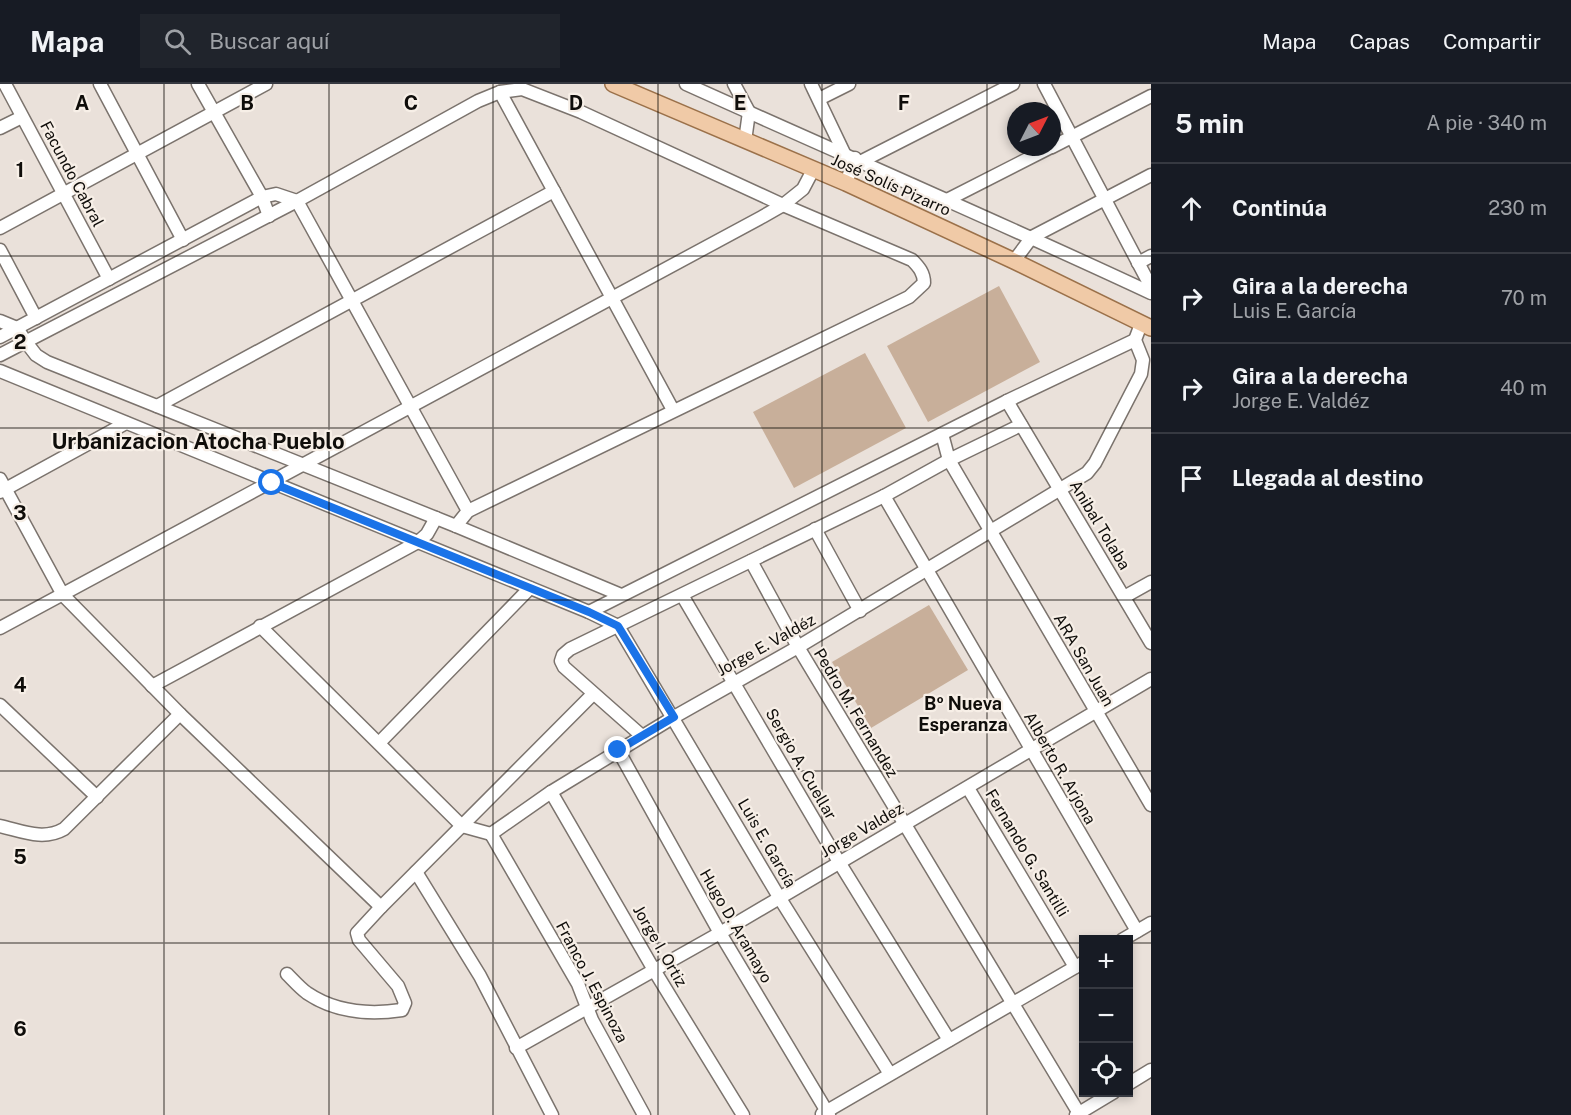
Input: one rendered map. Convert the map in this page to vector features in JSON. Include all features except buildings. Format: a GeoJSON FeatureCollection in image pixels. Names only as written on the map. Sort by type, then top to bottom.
{"type":"FeatureCollection","features":[{"type":"Feature","properties":{"kind":"main road","name":"José Solís Pizarro"},"geometry":{"type":"LineString","coordinates":[[613,84],[846,183],[1014,261],[1146,326]]}},
{"type":"Feature","properties":{"kind":"street","name":"Facundo Cabral"},"geometry":{"type":"LineString","coordinates":[[5,84],[109,279]]}},
{"type":"Feature","properties":{"kind":"street"},"geometry":{"type":"LineString","coordinates":[[100,84],[183,240]]}},
{"type":"Feature","properties":{"kind":"street"},"geometry":{"type":"LineString","coordinates":[[198,84],[262,197],[269,216]]}},
{"type":"Feature","properties":{"kind":"street"},"geometry":{"type":"LineString","coordinates":[[0,228],[266,84]]}},
{"type":"Feature","properties":{"kind":"street"},"geometry":{"type":"LineString","coordinates":[[686,84],[854,157],[945,201],[1032,237],[1151,293]]}},
{"type":"Feature","properties":{"kind":"street"},"geometry":{"type":"LineString","coordinates":[[734,84],[749,112],[745,141]]}},
{"type":"Feature","properties":{"kind":"street"},"geometry":{"type":"LineString","coordinates":[[811,84],[854,157],[846,183]]}},
{"type":"Feature","properties":{"kind":"street"},"geometry":{"type":"LineString","coordinates":[[819,99],[849,84]]}},
{"type":"Feature","properties":{"kind":"street"},"geometry":{"type":"LineString","coordinates":[[854,157],[1013,84]]}},
{"type":"Feature","properties":{"kind":"street"},"geometry":{"type":"LineString","coordinates":[[1044,84],[1151,287]]}},
{"type":"Feature","properties":{"kind":"street"},"geometry":{"type":"LineString","coordinates":[[2,354],[269,216],[478,101],[500,92],[522,90],[581,112],[783,205],[912,260],[924,276],[924,283],[909,297],[468,511],[456,526]]}},
{"type":"Feature","properties":{"kind":"street"},"geometry":{"type":"LineString","coordinates":[[500,92],[674,410]]}},
{"type":"Feature","properties":{"kind":"street"},"geometry":{"type":"LineString","coordinates":[[1061,142],[1151,96]]}},
{"type":"Feature","properties":{"kind":"street"},"geometry":{"type":"LineString","coordinates":[[0,128],[22,117]]}},
{"type":"Feature","properties":{"kind":"street"},"geometry":{"type":"LineString","coordinates":[[945,201],[1034,156]]}},
{"type":"Feature","properties":{"kind":"street"},"geometry":{"type":"LineString","coordinates":[[0,628],[783,205],[803,189],[813,170]]}},
{"type":"Feature","properties":{"kind":"street"},"geometry":{"type":"LineString","coordinates":[[1014,261],[1032,237],[1151,175]]}},
{"type":"Feature","properties":{"kind":"street"},"geometry":{"type":"LineString","coordinates":[[157,406],[554,191]]}},
{"type":"Feature","properties":{"kind":"street"},"geometry":{"type":"LineString","coordinates":[[0,337],[262,197],[276,194],[297,201],[468,511]]}},
{"type":"Feature","properties":{"kind":"street"},"geometry":{"type":"LineString","coordinates":[[0,250],[36,318]]}},
{"type":"Feature","properties":{"kind":"street"},"geometry":{"type":"LineString","coordinates":[[1138,263],[1151,256]]}},
{"type":"Feature","properties":{"kind":"street"},"geometry":{"type":"LineString","coordinates":[[0,321],[17,328],[36,355],[47,362]]}},
{"type":"Feature","properties":{"kind":"street"},"geometry":{"type":"LineString","coordinates":[[589,612],[1007,401],[1136,339],[1146,326]]}},
{"type":"Feature","properties":{"kind":"street","name":"Jorge E. Valdéz"},"geometry":{"type":"LineString","coordinates":[[490,834],[618,750],[734,682],[798,648],[1087,473],[1095,463],[1141,374],[1143,360],[1136,339]]}},
{"type":"Feature","properties":{"kind":"street"},"geometry":{"type":"LineString","coordinates":[[2,354],[21,354],[47,362],[456,526],[621,595]]}},
{"type":"Feature","properties":{"kind":"street"},"geometry":{"type":"LineString","coordinates":[[0,371],[589,612],[618,626]]}},
{"type":"Feature","properties":{"kind":"street","name":"Anibal Tolaba"},"geometry":{"type":"LineString","coordinates":[[1007,401],[1151,643]]}},
{"type":"Feature","properties":{"kind":"street"},"geometry":{"type":"LineString","coordinates":[[126,423],[2,486],[63,596],[180,714],[381,907]]}},
{"type":"Feature","properties":{"kind":"street"},"geometry":{"type":"LineString","coordinates":[[642,736],[564,667],[561,661],[563,655],[570,649],[884,496],[949,460],[1021,425]]}},
{"type":"Feature","properties":{"kind":"street","name":"ARA San Juan"},"geometry":{"type":"LineString","coordinates":[[942,434],[949,460],[1151,805]]}},
{"type":"Feature","properties":{"kind":"street","name":"Alberto R. Arjona"},"geometry":{"type":"LineString","coordinates":[[884,496],[1137,931]]}},
{"type":"Feature","properties":{"kind":"street"},"geometry":{"type":"LineString","coordinates":[[152,686],[418,542],[427,534],[436,518]]}},
{"type":"Feature","properties":{"kind":"street"},"geometry":{"type":"LineString","coordinates":[[815,529],[860,611]]}},
{"type":"Feature","properties":{"kind":"street","name":"Pedro M. Fernandez"},"geometry":{"type":"LineString","coordinates":[[750,561],[798,648],[1078,1114]]}},
{"type":"Feature","properties":{"kind":"street"},"geometry":{"type":"LineString","coordinates":[[1124,597],[1151,582]]}},
{"type":"Feature","properties":{"kind":"street"},"geometry":{"type":"LineString","coordinates":[[379,743],[530,588]]}},
{"type":"Feature","properties":{"kind":"street","name":"Sergio A. Cuellar"},"geometry":{"type":"LineString","coordinates":[[682,595],[839,862],[949,1040]]}},
{"type":"Feature","properties":{"kind":"street"},"geometry":{"type":"LineString","coordinates":[[260,626],[462,826],[490,834]]}},
{"type":"Feature","properties":{"kind":"street","name":"Luis E. García"},"geometry":{"type":"LineString","coordinates":[[618,626],[779,897],[890,1074]]}},
{"type":"Feature","properties":{"kind":"street","name":"Jorge Valdez"},"geometry":{"type":"LineString","coordinates":[[516,1048],[720,933],[1151,679]]}},
{"type":"Feature","properties":{"kind":"street"},"geometry":{"type":"LineString","coordinates":[[287,974],[307,993],[337,1008],[362,1012],[402,1010],[405,1003],[398,986],[359,940],[357,933],[593,694]]}},
{"type":"Feature","properties":{"kind":"street"},"geometry":{"type":"LineString","coordinates":[[0,705],[98,797]]}},
{"type":"Feature","properties":{"kind":"street"},"geometry":{"type":"LineString","coordinates":[[0,826],[43,837],[54,835],[64,829],[180,714]]}},
{"type":"Feature","properties":{"kind":"street","name":"Hugo D. Aramayo"},"geometry":{"type":"LineString","coordinates":[[618,750],[825,1114]]}},
{"type":"Feature","properties":{"kind":"street","name":"Fernando G. Santilli"},"geometry":{"type":"LineString","coordinates":[[968,788],[1079,964]]}},
{"type":"Feature","properties":{"kind":"street","name":"Jorge I. Ortiz"},"geometry":{"type":"LineString","coordinates":[[552,792],[654,970],[743,1115]]}},
{"type":"Feature","properties":{"kind":"street","name":"Franco J. Espinoza"},"geometry":{"type":"LineString","coordinates":[[490,834],[578,984],[586,1007],[644,1115]]}},
{"type":"Feature","properties":{"kind":"street"},"geometry":{"type":"LineString","coordinates":[[416,872],[480,976],[552,1115]]}},
{"type":"Feature","properties":{"kind":"street"},"geometry":{"type":"LineString","coordinates":[[1130,935],[1151,923]]}},
{"type":"Feature","properties":{"kind":"street"},"geometry":{"type":"LineString","coordinates":[[825,1114],[1079,964]]}},
{"type":"Feature","properties":{"kind":"street"},"geometry":{"type":"LineString","coordinates":[[1133,1080],[1151,1070]]}},
{"type":"Feature","properties":{"kind":"street"},"geometry":{"type":"LineString","coordinates":[[1078,1114],[1106,1097]]}},
{"type":"Feature","properties":{"kind":"shaded area"},"geometry":{"type":"Polygon","coordinates":[[[999,286],[1040,362],[928,422],[887,346],[999,286]]]}},
{"type":"Feature","properties":{"kind":"shaded area"},"geometry":{"type":"Polygon","coordinates":[[[865,353],[906,428],[794,488],[753,412],[865,353]]]}},
{"type":"Feature","properties":{"kind":"shaded area"},"geometry":{"type":"Polygon","coordinates":[[[929,605],[968,670],[871,728],[832,662],[929,605]]]}},
{"type":"Feature","properties":{"kind":"district","name":"Urbanizacion Atocha Pueblo"},"geometry":{"type":"Point","coordinates":[198,441]}},
{"type":"Feature","properties":{"kind":"district","name":"Bº Nueva Esperanza"},"geometry":{"type":"Point","coordinates":[963,713]}},
{"type":"Feature","properties":{"kind":"route"},"geometry":{"type":"LineString","coordinates":[[272,483],[606,619],[618,626],[674,717],[618,750]]}}]}
